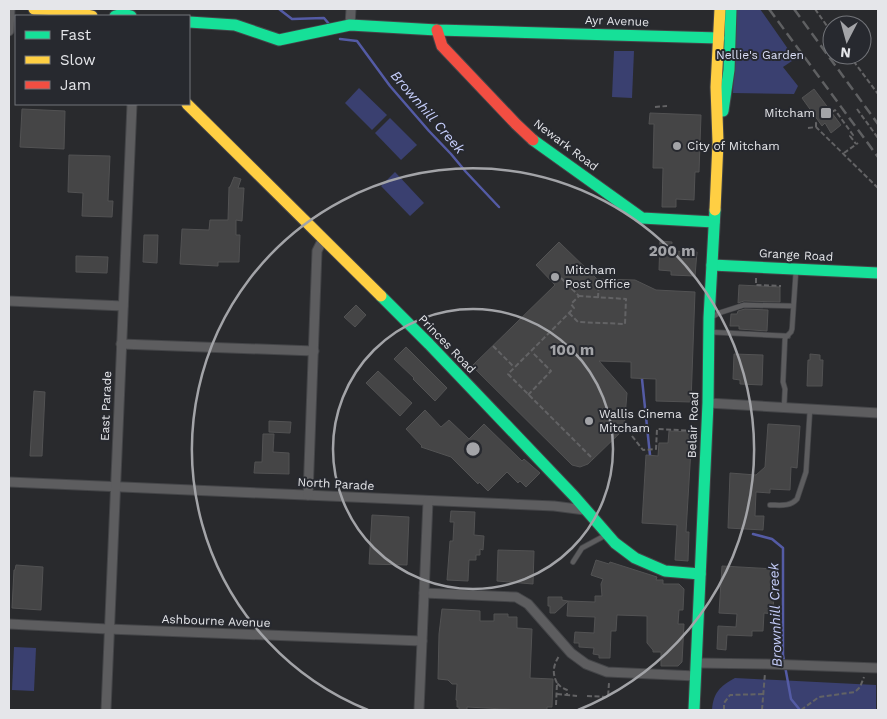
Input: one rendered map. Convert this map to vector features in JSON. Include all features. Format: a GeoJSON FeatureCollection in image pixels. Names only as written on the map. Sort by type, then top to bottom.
{"type":"FeatureCollection","features":[{"type":"Feature","properties":{"kind":"street"},"geometry":{"type":"LineString","coordinates":[[9,31],[10,9]]}},
{"type":"Feature","properties":{"kind":"street"},"geometry":{"type":"LineString","coordinates":[[34,9],[65,10],[88,15]]}},
{"type":"Feature","properties":{"kind":"street"},"geometry":{"type":"LineString","coordinates":[[346,26],[350,9]]}},
{"type":"Feature","properties":{"kind":"street","name":"Belair Road"},"geometry":{"type":"LineString","coordinates":[[694,710],[708,403],[709,318],[718,142],[716,87],[720,9]]}},
{"type":"Feature","properties":{"kind":"street","name":"Belair Road"},"geometry":{"type":"LineString","coordinates":[[718,142],[729,70],[731,9]]}},
{"type":"Feature","properties":{"kind":"street","name":"Ayr Avenue"},"geometry":{"type":"LineString","coordinates":[[190,22],[235,25],[279,40],[346,26],[719,38]]}},
{"type":"Feature","properties":{"kind":"street","name":"Newark Road"},"geometry":{"type":"LineString","coordinates":[[437,30],[442,46],[516,124],[536,142],[642,218],[714,222]]}},
{"type":"Feature","properties":{"kind":"street","name":"East Parade"},"geometry":{"type":"LineString","coordinates":[[106,710],[132,105]]}},
{"type":"Feature","properties":{"kind":"street","name":"Princes Road"},"geometry":{"type":"LineString","coordinates":[[188,105],[429,344],[615,543],[635,558],[665,571],[700,574]]}},
{"type":"Feature","properties":{"kind":"street"},"geometry":{"type":"LineString","coordinates":[[308,495],[318,251],[323,239]]}},
{"type":"Feature","properties":{"kind":"street","name":"Grange Road"},"geometry":{"type":"LineString","coordinates":[[712,265],[878,273]]}},
{"type":"Feature","properties":{"kind":"street"},"geometry":{"type":"LineString","coordinates":[[9,301],[123,306]]}},
{"type":"Feature","properties":{"kind":"street"},"geometry":{"type":"LineString","coordinates":[[121,344],[314,351]]}},
{"type":"Feature","properties":{"kind":"street"},"geometry":{"type":"LineString","coordinates":[[708,403],[878,413]]}},
{"type":"Feature","properties":{"kind":"street","name":"North Parade"},"geometry":{"type":"LineString","coordinates":[[9,482],[556,506],[585,510]]}},
{"type":"Feature","properties":{"kind":"street"},"geometry":{"type":"LineString","coordinates":[[556,506],[563,498],[565,488]]}},
{"type":"Feature","properties":{"kind":"street"},"geometry":{"type":"LineString","coordinates":[[419,710],[428,501]]}},
{"type":"Feature","properties":{"kind":"street"},"geometry":{"type":"LineString","coordinates":[[424,592],[516,597],[528,604],[571,653],[586,664],[607,672],[696,676]]}},
{"type":"Feature","properties":{"kind":"street","name":"Ashbourne Avenue"},"geometry":{"type":"LineString","coordinates":[[9,624],[422,641]]}},
{"type":"Feature","properties":{"kind":"street"},"geometry":{"type":"LineString","coordinates":[[696,663],[878,668]]}},
{"type":"Feature","properties":{"kind":"lane"},"geometry":{"type":"LineString","coordinates":[[784,408],[783,382],[786,338],[792,329],[796,268]]}},
{"type":"Feature","properties":{"kind":"lane"},"geometry":{"type":"LineString","coordinates":[[709,318],[744,305],[793,306]]}},
{"type":"Feature","properties":{"kind":"lane"},"geometry":{"type":"LineString","coordinates":[[709,332],[788,336]]}},
{"type":"Feature","properties":{"kind":"lane"},"geometry":{"type":"LineString","coordinates":[[770,505],[789,504],[797,499],[806,472],[810,409]]}},
{"type":"Feature","properties":{"kind":"lane"},"geometry":{"type":"LineString","coordinates":[[573,562],[582,548],[607,534]]}},
{"type":"Feature","properties":{"kind":"path"},"geometry":{"type":"LineString","coordinates":[[856,65],[878,94]]}},
{"type":"Feature","properties":{"kind":"path"},"geometry":{"type":"LineString","coordinates":[[655,107],[667,106]]}},
{"type":"Feature","properties":{"kind":"path"},"geometry":{"type":"LineString","coordinates":[[857,109],[878,138]]}},
{"type":"Feature","properties":{"kind":"path"},"geometry":{"type":"LineString","coordinates":[[832,112],[834,110],[853,135],[850,136],[857,143],[843,153]]}},
{"type":"Feature","properties":{"kind":"path"},"geometry":{"type":"LineString","coordinates":[[816,127],[818,122]]}},
{"type":"Feature","properties":{"kind":"path"},"geometry":{"type":"LineString","coordinates":[[808,128],[816,127]]}},
{"type":"Feature","properties":{"kind":"path"},"geometry":{"type":"LineString","coordinates":[[816,127],[878,188]]}},
{"type":"Feature","properties":{"kind":"path"},"geometry":{"type":"LineString","coordinates":[[756,276],[756,285],[781,286]]}},
{"type":"Feature","properties":{"kind":"path"},"geometry":{"type":"LineString","coordinates":[[561,278],[578,296],[626,299],[625,324],[578,322],[569,313]]}},
{"type":"Feature","properties":{"kind":"path"},"geometry":{"type":"LineString","coordinates":[[598,298],[599,278]]}},
{"type":"Feature","properties":{"kind":"path"},"geometry":{"type":"LineString","coordinates":[[578,296],[570,304],[574,308],[508,374],[593,459]]}},
{"type":"Feature","properties":{"kind":"path"},"geometry":{"type":"LineString","coordinates":[[493,346],[514,367]]}},
{"type":"Feature","properties":{"kind":"path"},"geometry":{"type":"LineString","coordinates":[[528,395],[551,371],[531,351]]}},
{"type":"Feature","properties":{"kind":"path"},"geometry":{"type":"LineString","coordinates":[[632,436],[644,450],[656,449],[657,429],[706,431]]}},
{"type":"Feature","properties":{"kind":"path"},"geometry":{"type":"LineString","coordinates":[[556,705],[557,683],[553,672],[558,656]]}},
{"type":"Feature","properties":{"kind":"path"},"geometry":{"type":"LineString","coordinates":[[762,710],[769,664]]}},
{"type":"Feature","properties":{"kind":"path"},"geometry":{"type":"LineString","coordinates":[[801,710],[819,697],[855,692],[860,687],[867,668]]}},
{"type":"Feature","properties":{"kind":"path"},"geometry":{"type":"LineString","coordinates":[[557,683],[567,690],[567,695]]}},
{"type":"Feature","properties":{"kind":"path"},"geometry":{"type":"LineString","coordinates":[[587,696],[608,697],[609,683]]}},
{"type":"Feature","properties":{"kind":"path"},"geometry":{"type":"LineString","coordinates":[[556,694],[576,696]]}},
{"type":"Feature","properties":{"kind":"path"},"geometry":{"type":"LineString","coordinates":[[724,710],[724,704],[730,695],[763,694]]}},
{"type":"Feature","properties":{"kind":"green space","name":"Nellie's Garden"},"geometry":{"type":"Polygon","coordinates":[[[735,9],[760,9],[795,59],[783,67],[798,86],[794,94],[733,93],[735,9]]]}},
{"type":"Feature","properties":{"kind":"green space"},"geometry":{"type":"Polygon","coordinates":[[[614,51],[634,51],[632,98],[612,97],[614,51]]]}},
{"type":"Feature","properties":{"kind":"green space"},"geometry":{"type":"Polygon","coordinates":[[[359,88],[387,115],[372,130],[345,103],[359,88]]]}},
{"type":"Feature","properties":{"kind":"green space"},"geometry":{"type":"Polygon","coordinates":[[[390,118],[417,145],[401,160],[375,133],[390,118]]]}},
{"type":"Feature","properties":{"kind":"green space"},"geometry":{"type":"Polygon","coordinates":[[[395,172],[424,203],[410,216],[381,186],[395,172]]]}},
{"type":"Feature","properties":{"kind":"green space"},"geometry":{"type":"Polygon","coordinates":[[[14,647],[36,648],[34,691],[12,690],[14,647]]]}},
{"type":"Feature","properties":{"kind":"green space"},"geometry":{"type":"Polygon","coordinates":[[[735,678],[876,685],[876,710],[712,710],[718,691],[735,678]]]}},
{"type":"Feature","properties":{"kind":"building"},"geometry":{"type":"Polygon","coordinates":[[[814,89],[841,125],[831,133],[825,123],[822,126],[802,98],[814,89]]]}},
{"type":"Feature","properties":{"kind":"building"},"geometry":{"type":"Polygon","coordinates":[[[22,109],[65,111],[64,149],[20,147],[22,109]]]}},
{"type":"Feature","properties":{"kind":"building","name":"City of Mitcham"},"geometry":{"type":"Polygon","coordinates":[[[650,113],[701,115],[699,172],[695,172],[694,200],[676,199],[676,207],[662,207],[663,168],[653,168],[654,124],[649,124],[650,113]]]}},
{"type":"Feature","properties":{"kind":"building"},"geometry":{"type":"Polygon","coordinates":[[[69,155],[110,156],[108,201],[113,201],[112,217],[82,216],[83,193],[68,192],[69,155]]]}},
{"type":"Feature","properties":{"kind":"building"},"geometry":{"type":"Polygon","coordinates":[[[234,177],[241,179],[238,188],[244,188],[242,221],[236,220],[236,235],[240,235],[239,262],[218,262],[218,266],[180,264],[182,229],[209,230],[210,220],[228,220],[229,187],[234,177]]]}},
{"type":"Feature","properties":{"kind":"building"},"geometry":{"type":"Polygon","coordinates":[[[144,235],[158,235],[157,263],[143,262],[144,235]]]}},
{"type":"Feature","properties":{"kind":"building"},"geometry":{"type":"Polygon","coordinates":[[[660,241],[672,242],[671,251],[697,252],[695,276],[671,275],[671,271],[659,270],[660,241]]]}},
{"type":"Feature","properties":{"kind":"building"},"geometry":{"type":"Polygon","coordinates":[[[559,242],[597,279],[635,280],[656,290],[695,292],[691,402],[656,401],[656,379],[631,378],[631,362],[599,361],[627,393],[624,429],[588,464],[580,467],[572,465],[472,366],[555,285],[536,265],[559,242]]]}},
{"type":"Feature","properties":{"kind":"building"},"geometry":{"type":"Polygon","coordinates":[[[76,256],[108,257],[107,273],[76,272],[76,256]]]}},
{"type":"Feature","properties":{"kind":"building"},"geometry":{"type":"Polygon","coordinates":[[[739,285],[780,287],[780,302],[744,301],[738,303],[739,285]]]}},
{"type":"Feature","properties":{"kind":"building"},"geometry":{"type":"Polygon","coordinates":[[[356,305],[366,315],[355,327],[344,317],[356,305]]]}},
{"type":"Feature","properties":{"kind":"building"},"geometry":{"type":"Polygon","coordinates":[[[745,309],[768,310],[767,331],[739,329],[739,326],[730,326],[731,314],[737,314],[738,311],[745,309]]]}},
{"type":"Feature","properties":{"kind":"building"},"geometry":{"type":"Polygon","coordinates":[[[406,347],[447,388],[435,401],[394,359],[406,347]]]}},
{"type":"Feature","properties":{"kind":"building"},"geometry":{"type":"Polygon","coordinates":[[[734,354],[763,355],[762,385],[740,384],[740,380],[733,379],[734,354]]]}},
{"type":"Feature","properties":{"kind":"building"},"geometry":{"type":"Polygon","coordinates":[[[810,354],[820,355],[820,360],[823,360],[822,386],[807,386],[810,354]]]}},
{"type":"Feature","properties":{"kind":"building"},"geometry":{"type":"Polygon","coordinates":[[[378,371],[412,403],[400,416],[366,383],[378,371]]]}},
{"type":"Feature","properties":{"kind":"building"},"geometry":{"type":"Polygon","coordinates":[[[34,391],[45,392],[42,456],[30,456],[34,391]]]}},
{"type":"Feature","properties":{"kind":"building"},"geometry":{"type":"Polygon","coordinates":[[[425,410],[441,427],[449,420],[469,439],[484,424],[522,461],[524,459],[540,473],[526,487],[520,481],[518,483],[507,472],[488,491],[479,482],[478,484],[451,457],[421,447],[406,429],[425,410]]]}},
{"type":"Feature","properties":{"kind":"building"},"geometry":{"type":"Polygon","coordinates":[[[269,421],[291,422],[290,433],[269,432],[269,421]]]}},
{"type":"Feature","properties":{"kind":"building"},"geometry":{"type":"Polygon","coordinates":[[[768,424],[800,426],[797,468],[791,467],[790,490],[770,489],[770,493],[756,492],[755,516],[764,516],[763,530],[728,528],[730,473],[756,475],[765,467],[768,424]]]}},
{"type":"Feature","properties":{"kind":"building"},"geometry":{"type":"Polygon","coordinates":[[[669,431],[692,432],[686,532],[689,532],[688,561],[675,560],[677,525],[642,523],[646,455],[658,456],[659,443],[668,443],[669,431]]]}},
{"type":"Feature","properties":{"kind":"building"},"geometry":{"type":"Polygon","coordinates":[[[263,434],[274,434],[273,452],[289,453],[289,474],[254,473],[255,462],[262,462],[263,434]]]}},
{"type":"Feature","properties":{"kind":"building"},"geometry":{"type":"Polygon","coordinates":[[[451,511],[475,512],[474,535],[484,536],[483,550],[480,549],[480,555],[476,555],[476,560],[469,560],[468,581],[447,580],[450,541],[453,541],[454,522],[450,522],[451,511]]]}},
{"type":"Feature","properties":{"kind":"building"},"geometry":{"type":"Polygon","coordinates":[[[372,515],[409,517],[407,565],[369,564],[372,515]]]}},
{"type":"Feature","properties":{"kind":"building"},"geometry":{"type":"Polygon","coordinates":[[[498,550],[534,551],[533,584],[497,581],[498,550]]]}},
{"type":"Feature","properties":{"kind":"building"},"geometry":{"type":"Polygon","coordinates":[[[596,560],[609,564],[610,562],[657,577],[656,580],[663,580],[663,584],[679,584],[684,589],[683,610],[679,610],[678,624],[684,624],[682,662],[678,666],[661,666],[661,652],[653,652],[647,643],[647,616],[617,615],[616,631],[611,631],[610,658],[599,658],[599,655],[593,654],[594,648],[579,647],[579,643],[574,643],[575,632],[594,633],[595,617],[567,616],[568,601],[595,602],[595,596],[602,596],[601,584],[603,579],[591,575],[596,560]]]}},
{"type":"Feature","properties":{"kind":"building"},"geometry":{"type":"Polygon","coordinates":[[[16,565],[43,567],[41,610],[12,608],[14,570],[16,565]]]}},
{"type":"Feature","properties":{"kind":"building"},"geometry":{"type":"Polygon","coordinates":[[[722,566],[775,569],[773,614],[764,613],[763,631],[752,631],[752,636],[727,635],[726,650],[717,649],[718,626],[736,627],[737,614],[719,613],[722,566]]]}},
{"type":"Feature","properties":{"kind":"building"},"geometry":{"type":"Polygon","coordinates":[[[548,597],[562,597],[562,600],[568,601],[555,613],[550,613],[548,597]]]}},
{"type":"Feature","properties":{"kind":"building"},"geometry":{"type":"Polygon","coordinates":[[[442,609],[480,611],[480,621],[494,621],[494,614],[508,614],[508,617],[517,617],[517,628],[532,629],[530,678],[553,679],[552,707],[547,707],[547,710],[467,707],[467,710],[459,710],[456,700],[457,684],[452,684],[448,680],[438,679],[439,634],[442,609]]]}},
{"type":"Feature","properties":{"kind":"waterway","name":"Brownhill Creek"},"geometry":{"type":"LineString","coordinates":[[279,9],[292,19],[324,18],[329,24]]}},
{"type":"Feature","properties":{"kind":"waterway","name":"Brownhill Creek"},"geometry":{"type":"LineString","coordinates":[[340,39],[357,41],[390,86],[499,207]]}},
{"type":"Feature","properties":{"kind":"waterway","name":"Brownhill Creek"},"geometry":{"type":"LineString","coordinates":[[642,379],[650,455]]}},
{"type":"Feature","properties":{"kind":"waterway","name":"Brownhill Creek"},"geometry":{"type":"LineString","coordinates":[[753,534],[772,539],[783,548],[783,655],[791,699],[800,710]]}},
{"type":"Feature","properties":{"kind":"railway"},"geometry":{"type":"LineString","coordinates":[[769,9],[878,157]]}},
{"type":"Feature","properties":{"kind":"railway"},"geometry":{"type":"LineString","coordinates":[[794,9],[878,124]]}},
{"type":"Feature","properties":{"kind":"traffic: fast"},"geometry":{"type":"LineString","coordinates":[[723,111],[729,70],[731,9]]}},
{"type":"Feature","properties":{"kind":"traffic: fast"},"geometry":{"type":"LineString","coordinates":[[119,15],[127,15]]}},
{"type":"Feature","properties":{"kind":"traffic: fast"},"geometry":{"type":"LineString","coordinates":[[190,22],[235,25],[279,40],[350,25],[437,30],[719,38]]}},
{"type":"Feature","properties":{"kind":"traffic: fast"},"geometry":{"type":"LineString","coordinates":[[533,140],[642,218],[714,222]]}},
{"type":"Feature","properties":{"kind":"traffic: fast"},"geometry":{"type":"LineString","coordinates":[[694,710],[715,210]]}},
{"type":"Feature","properties":{"kind":"traffic: fast"},"geometry":{"type":"LineString","coordinates":[[712,265],[878,273]]}},
{"type":"Feature","properties":{"kind":"traffic: fast"},"geometry":{"type":"LineString","coordinates":[[381,296],[574,496],[615,543],[635,558],[665,571],[700,574]]}},
{"type":"Feature","properties":{"kind":"traffic: slow"},"geometry":{"type":"LineString","coordinates":[[34,9],[65,10],[88,15]]}},
{"type":"Feature","properties":{"kind":"traffic: slow"},"geometry":{"type":"LineString","coordinates":[[715,210],[718,142],[716,87],[720,9]]}},
{"type":"Feature","properties":{"kind":"traffic: slow"},"geometry":{"type":"LineString","coordinates":[[188,105],[381,296]]}},
{"type":"Feature","properties":{"kind":"traffic: jam"},"geometry":{"type":"LineString","coordinates":[[437,30],[442,46],[533,140]]}},
{"type":"Feature","properties":{"kind":"place","name":"Mitcham"},"geometry":{"type":"Point","coordinates":[826,113]}},
{"type":"Feature","properties":{"kind":"place","name":"City of Mitcham"},"geometry":{"type":"Point","coordinates":[677,146]}},
{"type":"Feature","properties":{"kind":"place","name":"Mitcham Post Office"},"geometry":{"type":"Point","coordinates":[555,277]}},
{"type":"Feature","properties":{"kind":"place","name":"Wallis Cinema Mitcham"},"geometry":{"type":"Point","coordinates":[589,421]}}]}
